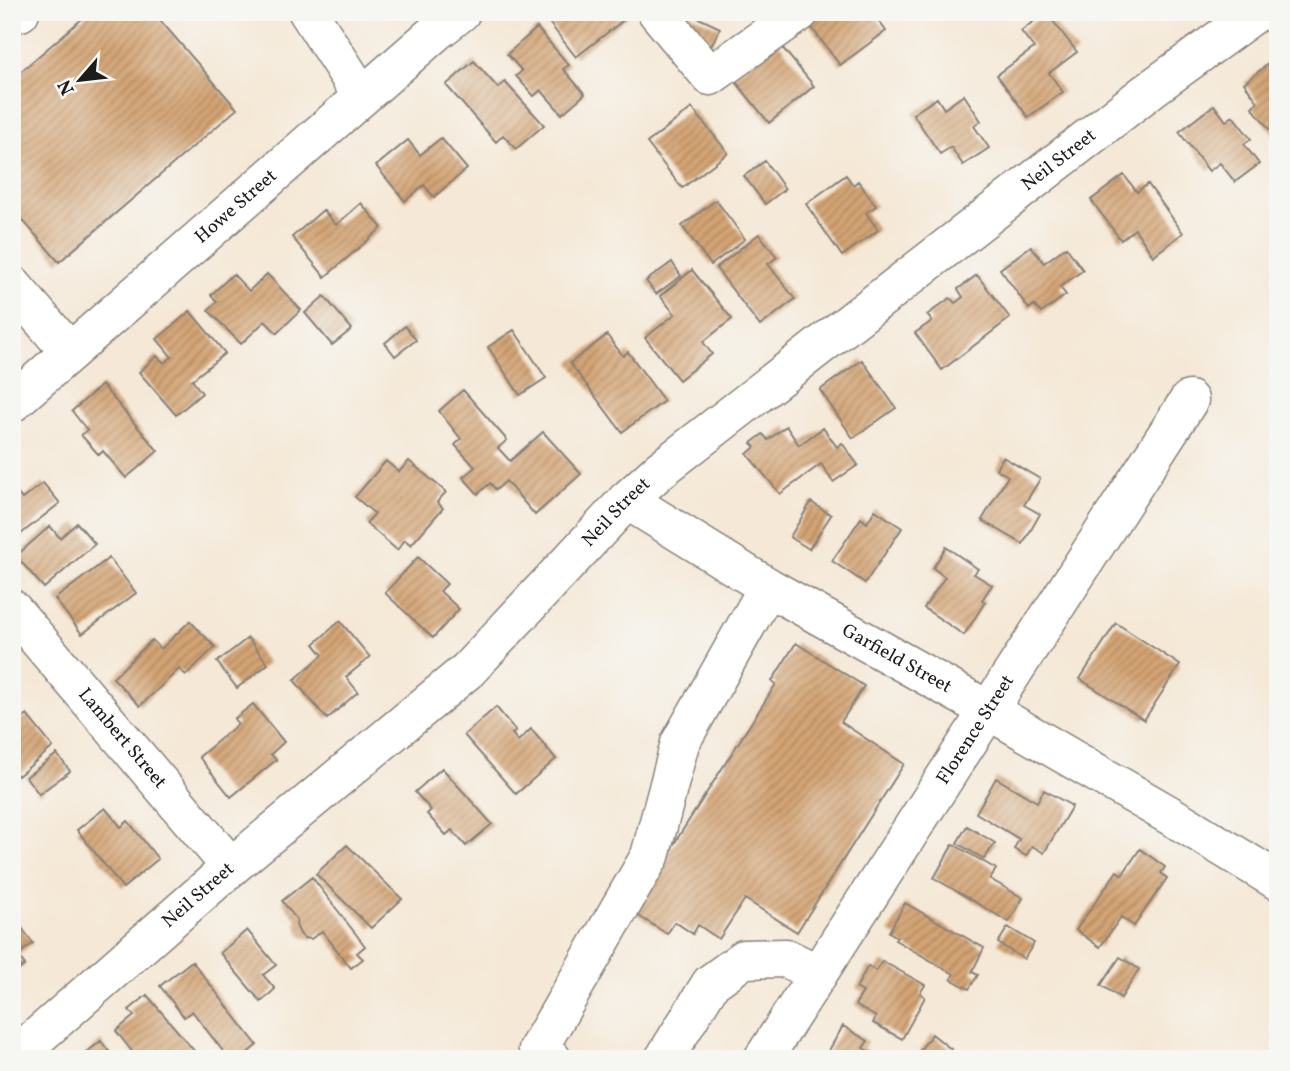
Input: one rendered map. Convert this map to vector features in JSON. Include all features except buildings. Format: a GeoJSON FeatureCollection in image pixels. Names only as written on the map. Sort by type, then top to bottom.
{"type":"FeatureCollection","features":[{"type":"Feature","properties":{"kind":"street"},"geometry":{"type":"LineString","coordinates":[[12,14],[20,12]]}},
{"type":"Feature","properties":{"kind":"street"},"geometry":{"type":"LineString","coordinates":[[308,12],[362,96]]}},
{"type":"Feature","properties":{"kind":"street","name":"Howe Street"},"geometry":{"type":"LineString","coordinates":[[12,403],[461,12]]}},
{"type":"Feature","properties":{"kind":"street"},"geometry":{"type":"LineString","coordinates":[[657,12],[710,76],[800,12]]}},
{"type":"Feature","properties":{"kind":"street","name":"Neil Street"},"geometry":{"type":"LineString","coordinates":[[12,1059],[231,867],[468,670],[627,500],[660,470],[1151,89],[1257,12]]}},
{"type":"Feature","properties":{"kind":"street"},"geometry":{"type":"LineString","coordinates":[[1267,12],[1278,28]]}},
{"type":"Feature","properties":{"kind":"street"},"geometry":{"type":"LineString","coordinates":[[12,285],[70,352]]}},
{"type":"Feature","properties":{"kind":"street","name":"Florence Street"},"geometry":{"type":"LineString","coordinates":[[762,1059],[1189,400]]}},
{"type":"Feature","properties":{"kind":"street","name":"Garfield Street"},"geometry":{"type":"LineString","coordinates":[[627,500],[768,587],[988,710],[1278,881]]}},
{"type":"Feature","properties":{"kind":"street"},"geometry":{"type":"LineString","coordinates":[[552,1059],[538,1049],[650,856],[680,743],[768,587]]}},
{"type":"Feature","properties":{"kind":"street","name":"Lambert Street"},"geometry":{"type":"LineString","coordinates":[[12,609],[231,867]]}},
{"type":"Feature","properties":{"kind":"street"},"geometry":{"type":"LineString","coordinates":[[664,1059],[711,983],[744,959],[786,958],[818,974]]}}]}
